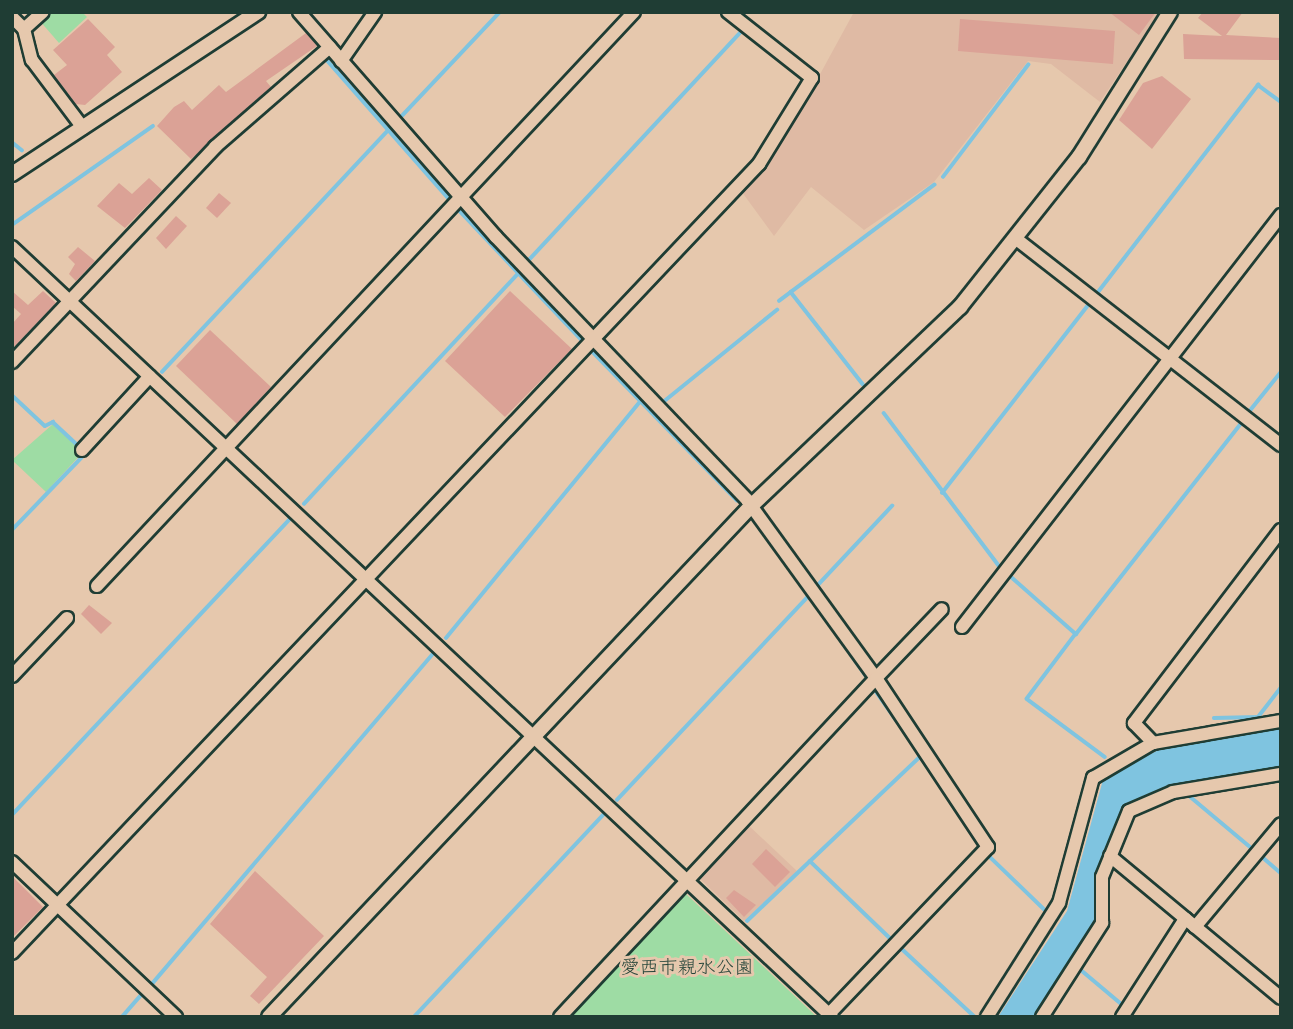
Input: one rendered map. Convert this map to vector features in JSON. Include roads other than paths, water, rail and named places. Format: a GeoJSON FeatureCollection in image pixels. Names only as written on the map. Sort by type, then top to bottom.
{"type":"FeatureCollection","features":[{"type":"Feature","properties":{"kind":"street"},"geometry":{"type":"LineString","coordinates":[[24,29],[43,12]]}},
{"type":"Feature","properties":{"kind":"street"},"geometry":{"type":"LineString","coordinates":[[12,174],[258,12]]}},
{"type":"Feature","properties":{"kind":"street"},"geometry":{"type":"LineString","coordinates":[[12,247],[830,1015],[988,847],[876,678],[751,506],[460,198],[299,12]]}},
{"type":"Feature","properties":{"kind":"street"},"geometry":{"type":"LineString","coordinates":[[341,61],[374,12]]}},
{"type":"Feature","properties":{"kind":"street"},"geometry":{"type":"LineString","coordinates":[[97,586],[634,12]]}},
{"type":"Feature","properties":{"kind":"street"},"geometry":{"type":"LineString","coordinates":[[12,953],[591,337],[759,164],[812,78],[728,12]]}},
{"type":"Feature","properties":{"kind":"street"},"geometry":{"type":"LineString","coordinates":[[269,1017],[751,506],[889,380],[960,307],[1079,157],[1170,12]]}},
{"type":"Feature","properties":{"kind":"street"},"geometry":{"type":"LineString","coordinates":[[12,17],[24,29],[32,60],[83,128]]}},
{"type":"Feature","properties":{"kind":"street"},"geometry":{"type":"LineString","coordinates":[[12,362],[215,147],[330,47]]}},
{"type":"Feature","properties":{"kind":"street"},"geometry":{"type":"LineString","coordinates":[[962,626],[1281,215]]}},
{"type":"Feature","properties":{"kind":"street"},"geometry":{"type":"LineString","coordinates":[[1015,238],[1281,445]]}},
{"type":"Feature","properties":{"kind":"street"},"geometry":{"type":"LineString","coordinates":[[82,450],[150,376]]}},
{"type":"Feature","properties":{"kind":"street"},"geometry":{"type":"LineString","coordinates":[[1153,743],[1134,723],[1281,530]]}},
{"type":"Feature","properties":{"kind":"street"},"geometry":{"type":"LineString","coordinates":[[560,1017],[942,609]]}},
{"type":"Feature","properties":{"kind":"street"},"geometry":{"type":"LineString","coordinates":[[12,676],[67,618]]}},
{"type":"Feature","properties":{"kind":"street"},"geometry":{"type":"LineString","coordinates":[[987,1017],[1059,903],[1093,778],[1153,743],[1281,721]]}},
{"type":"Feature","properties":{"kind":"street"},"geometry":{"type":"LineString","coordinates":[[1042,1017],[1102,923],[1102,877],[1123,823],[1138,806],[1173,792],[1281,774]]}},
{"type":"Feature","properties":{"kind":"street"},"geometry":{"type":"LineString","coordinates":[[1122,1017],[1190,923],[1281,824]]}},
{"type":"Feature","properties":{"kind":"street"},"geometry":{"type":"LineString","coordinates":[[1110,856],[1281,998]]}},
{"type":"Feature","properties":{"kind":"street"},"geometry":{"type":"LineString","coordinates":[[12,862],[176,1017]]}},
{"type":"Feature","properties":{"kind":"water"},"geometry":{"type":"Polygon","coordinates":[[[1281,727],[1281,768],[1143,796],[1121,810],[1098,871],[1097,924],[1037,1017],[998,1017],[1067,911],[1104,776],[1165,747],[1281,727]]]}},
{"type":"Feature","properties":{"kind":"waterway"},"geometry":{"type":"LineString","coordinates":[[400,118],[500,12]]}},
{"type":"Feature","properties":{"kind":"waterway"},"geometry":{"type":"LineString","coordinates":[[528,261],[743,30]]}},
{"type":"Feature","properties":{"kind":"waterway"},"geometry":{"type":"LineString","coordinates":[[327,60],[450,200]]}},
{"type":"Feature","properties":{"kind":"waterway"},"geometry":{"type":"LineString","coordinates":[[943,177],[1028,65]]}},
{"type":"Feature","properties":{"kind":"waterway"},"geometry":{"type":"LineString","coordinates":[[1095,296],[1258,85],[1281,102]]}},
{"type":"Feature","properties":{"kind":"waterway"},"geometry":{"type":"LineString","coordinates":[[12,225],[153,126]]}},
{"type":"Feature","properties":{"kind":"waterway"},"geometry":{"type":"LineString","coordinates":[[162,372],[389,129]]}},
{"type":"Feature","properties":{"kind":"waterway"},"geometry":{"type":"LineString","coordinates":[[12,142],[22,150]]}},
{"type":"Feature","properties":{"kind":"waterway"},"geometry":{"type":"LineString","coordinates":[[791,292],[934,185]]}},
{"type":"Feature","properties":{"kind":"waterway"},"geometry":{"type":"LineString","coordinates":[[458,209],[581,339]]}},
{"type":"Feature","properties":{"kind":"waterway"},"geometry":{"type":"LineString","coordinates":[[304,504],[519,273]]}},
{"type":"Feature","properties":{"kind":"waterway"},"geometry":{"type":"LineString","coordinates":[[779,301],[791,292],[863,384]]}},
{"type":"Feature","properties":{"kind":"waterway"},"geometry":{"type":"LineString","coordinates":[[942,493],[1090,303]]}},
{"type":"Feature","properties":{"kind":"waterway"},"geometry":{"type":"LineString","coordinates":[[662,403],[777,310]]}},
{"type":"Feature","properties":{"kind":"waterway"},"geometry":{"type":"LineString","coordinates":[[590,349],[737,500]]}},
{"type":"Feature","properties":{"kind":"waterway"},"geometry":{"type":"LineString","coordinates":[[1248,413],[1281,372]]}},
{"type":"Feature","properties":{"kind":"waterway"},"geometry":{"type":"LineString","coordinates":[[137,399],[148,387]]}},
{"type":"Feature","properties":{"kind":"waterway"},"geometry":{"type":"LineString","coordinates":[[12,395],[45,426],[53,422],[78,445]]}},
{"type":"Feature","properties":{"kind":"waterway"},"geometry":{"type":"LineString","coordinates":[[446,638],[640,402]]}},
{"type":"Feature","properties":{"kind":"waterway"},"geometry":{"type":"LineString","coordinates":[[884,413],[1001,568]]}},
{"type":"Feature","properties":{"kind":"waterway"},"geometry":{"type":"LineString","coordinates":[[1076,634],[1243,421]]}},
{"type":"Feature","properties":{"kind":"waterway"},"geometry":{"type":"LineString","coordinates":[[12,530],[86,453]]}},
{"type":"Feature","properties":{"kind":"waterway"},"geometry":{"type":"LineString","coordinates":[[819,584],[892,506]]}},
{"type":"Feature","properties":{"kind":"waterway"},"geometry":{"type":"LineString","coordinates":[[12,815],[290,519]]}},
{"type":"Feature","properties":{"kind":"waterway"},"geometry":{"type":"LineString","coordinates":[[1008,574],[1076,634],[1027,699],[1105,757]]}},
{"type":"Feature","properties":{"kind":"waterway"},"geometry":{"type":"LineString","coordinates":[[617,800],[812,592]]}},
{"type":"Feature","properties":{"kind":"waterway"},"geometry":{"type":"LineString","coordinates":[[820,610],[869,680]]}},
{"type":"Feature","properties":{"kind":"waterway"},"geometry":{"type":"LineString","coordinates":[[152,984],[433,654]]}},
{"type":"Feature","properties":{"kind":"waterway"},"geometry":{"type":"LineString","coordinates":[[873,687],[897,721]]}},
{"type":"Feature","properties":{"kind":"waterway"},"geometry":{"type":"LineString","coordinates":[[1214,718],[1258,717],[1281,688]]}},
{"type":"Feature","properties":{"kind":"waterway"},"geometry":{"type":"LineString","coordinates":[[747,921],[922,755]]}},
{"type":"Feature","properties":{"kind":"waterway"},"geometry":{"type":"LineString","coordinates":[[1186,793],[1254,850]]}},
{"type":"Feature","properties":{"kind":"waterway"},"geometry":{"type":"LineString","coordinates":[[414,1017],[604,814]]}},
{"type":"Feature","properties":{"kind":"waterway"},"geometry":{"type":"LineString","coordinates":[[987,854],[1046,911]]}},
{"type":"Feature","properties":{"kind":"waterway"},"geometry":{"type":"LineString","coordinates":[[1259,854],[1281,873]]}},
{"type":"Feature","properties":{"kind":"waterway"},"geometry":{"type":"LineString","coordinates":[[810,861],[891,939]]}},
{"type":"Feature","properties":{"kind":"waterway"},"geometry":{"type":"LineString","coordinates":[[900,947],[975,1017]]}},
{"type":"Feature","properties":{"kind":"waterway"},"geometry":{"type":"LineString","coordinates":[[1080,969],[1125,1007]]}},
{"type":"Feature","properties":{"kind":"waterway"},"geometry":{"type":"LineString","coordinates":[[122,1017],[143,993]]}},
{"type":"Feature","properties":{"kind":"park label","name":"愛西市親水公園"},"geometry":{"type":"Point","coordinates":[687,966]}}]}
